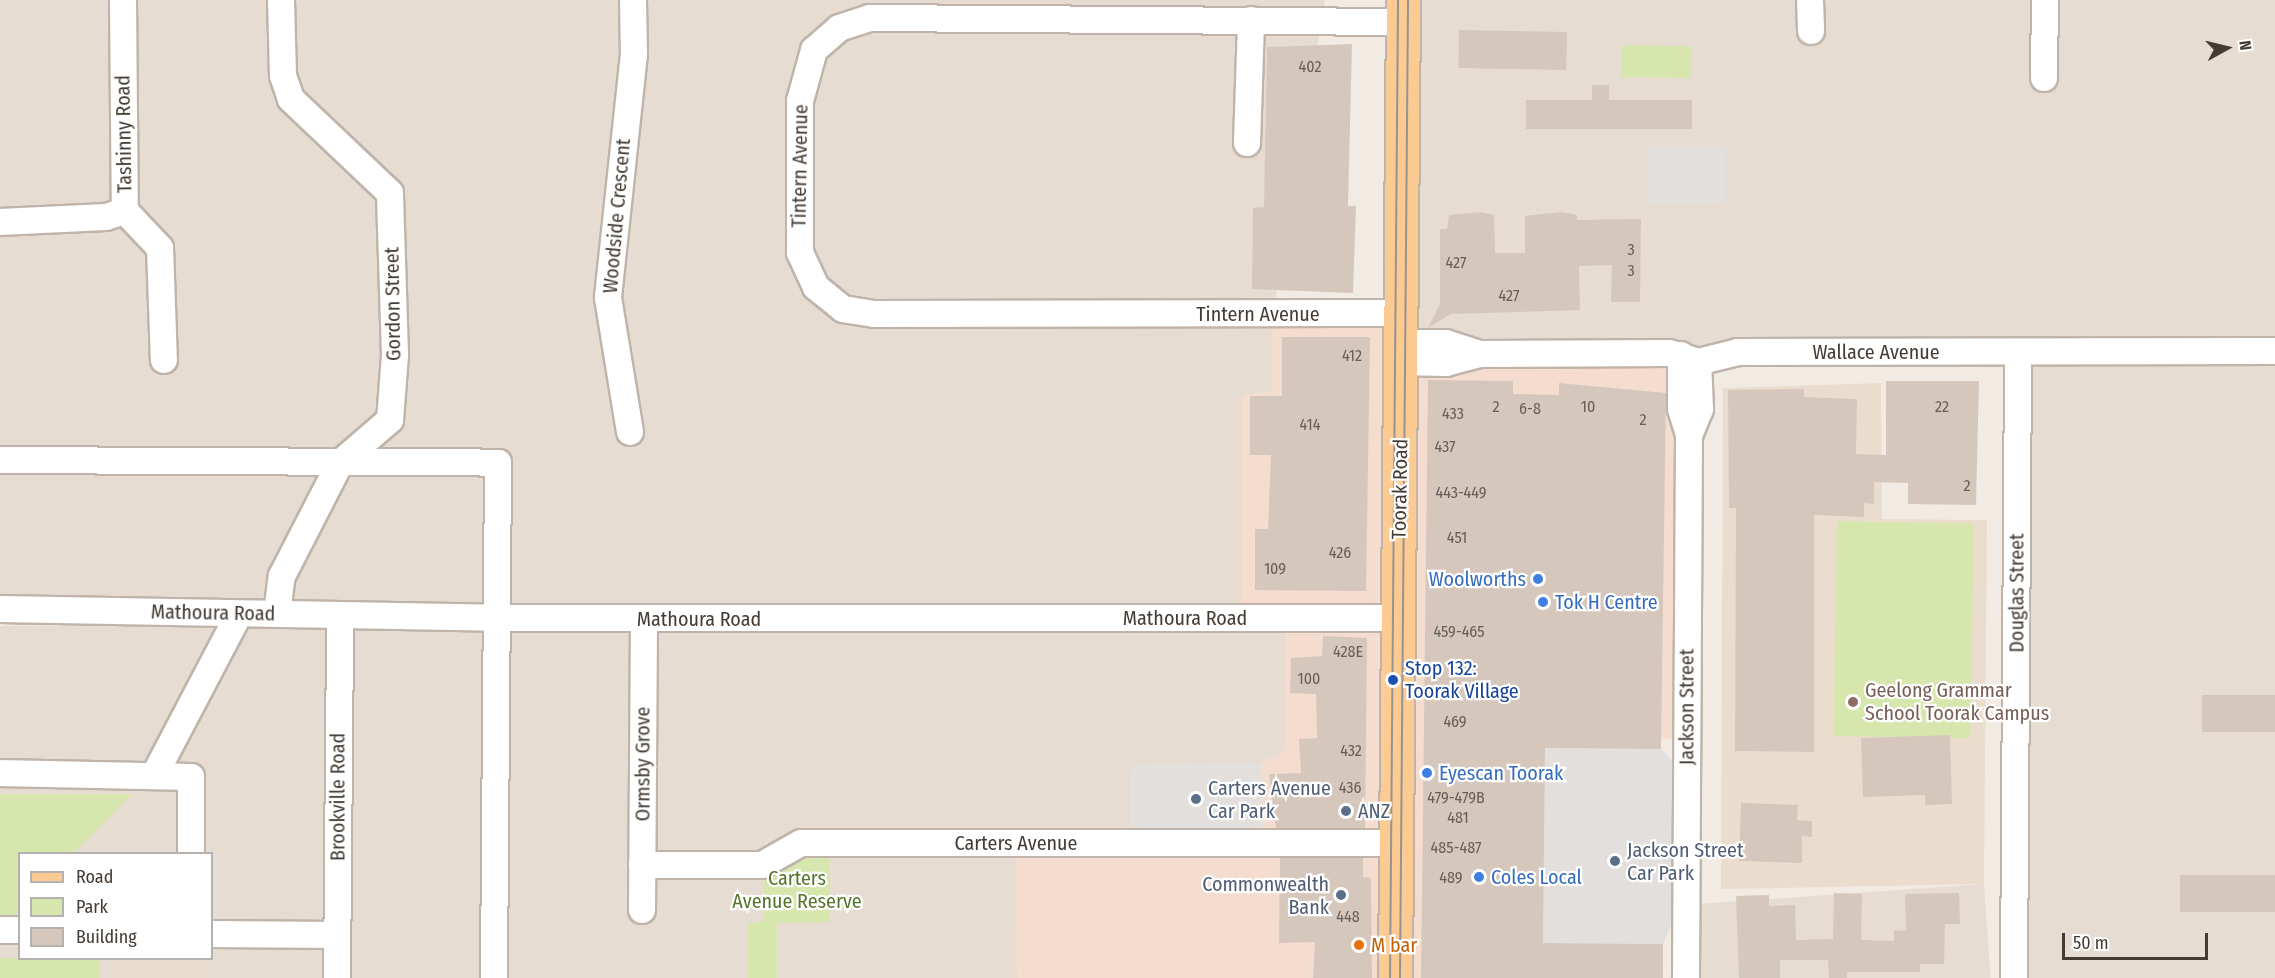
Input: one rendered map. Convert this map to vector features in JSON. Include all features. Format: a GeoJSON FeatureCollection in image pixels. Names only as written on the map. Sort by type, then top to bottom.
{"type":"FeatureCollection","features":[{"type":"Feature","properties":{"kind":"main road","name":"Toorak Road"},"geometry":{"type":"LineString","coordinates":[[1395,978],[1403,11]]}},
{"type":"Feature","properties":{"kind":"street","name":"Tashinny Road"},"geometry":{"type":"LineString","coordinates":[[123,0],[125,211],[160,248],[164,360]]}},
{"type":"Feature","properties":{"kind":"street","name":"Gordon Street"},"geometry":{"type":"LineString","coordinates":[[277,614],[282,576],[340,463],[382,429],[394,410],[390,192],[291,99],[283,76],[281,0]]}},
{"type":"Feature","properties":{"kind":"street","name":"Woodside Crescent"},"geometry":{"type":"LineString","coordinates":[[630,432],[608,297],[634,54],[633,0]]}},
{"type":"Feature","properties":{"kind":"street"},"geometry":{"type":"LineString","coordinates":[[1810,0],[1811,31]]}},
{"type":"Feature","properties":{"kind":"street"},"geometry":{"type":"LineString","coordinates":[[2044,78],[2045,0]]}},
{"type":"Feature","properties":{"kind":"street","name":"Tintern Avenue"},"geometry":{"type":"LineString","coordinates":[[1401,339],[874,314],[843,309],[816,287],[800,253],[800,101],[806,64],[824,38],[869,18],[1122,10],[1251,20],[1403,11]]}},
{"type":"Feature","properties":{"kind":"street"},"geometry":{"type":"LineString","coordinates":[[1247,143],[1251,20]]}},
{"type":"Feature","properties":{"kind":"street"},"geometry":{"type":"LineString","coordinates":[[0,222],[106,217],[125,211]]}},
{"type":"Feature","properties":{"kind":"street","name":"Wallace Avenue"},"geometry":{"type":"LineString","coordinates":[[1401,339],[1446,344],[1479,354],[1690,358],[1738,352],[2275,351]]}},
{"type":"Feature","properties":{"kind":"street","name":"Douglas Street"},"geometry":{"type":"LineString","coordinates":[[2014,978],[2018,352]]}},
{"type":"Feature","properties":{"kind":"street","name":"Jackson Street"},"geometry":{"type":"LineString","coordinates":[[1686,978],[1689,436],[1681,409],[1690,358]]}},
{"type":"Feature","properties":{"kind":"street"},"geometry":{"type":"LineString","coordinates":[[0,460],[498,463],[494,978]]}},
{"type":"Feature","properties":{"kind":"street","name":"Mathoura Road"},"geometry":{"type":"LineString","coordinates":[[0,609],[644,619],[1398,618]]}},
{"type":"Feature","properties":{"kind":"street"},"geometry":{"type":"LineString","coordinates":[[154,776],[238,614]]}},
{"type":"Feature","properties":{"kind":"street","name":"Brookville Road"},"geometry":{"type":"LineString","coordinates":[[337,978],[340,616]]}},
{"type":"Feature","properties":{"kind":"street","name":"Ormsby Grove"},"geometry":{"type":"LineString","coordinates":[[642,910],[644,619]]}},
{"type":"Feature","properties":{"kind":"street"},"geometry":{"type":"LineString","coordinates":[[0,773],[191,777],[191,852]]}},
{"type":"Feature","properties":{"kind":"street","name":"Carters Avenue"},"geometry":{"type":"LineString","coordinates":[[642,865],[762,865],[801,843],[1396,843]]}},
{"type":"Feature","properties":{"kind":"street"},"geometry":{"type":"LineString","coordinates":[[0,930],[18,930]]}},
{"type":"Feature","properties":{"kind":"street"},"geometry":{"type":"LineString","coordinates":[[213,934],[337,935]]}},
{"type":"Feature","properties":{"kind":"shaded area"},"geometry":{"type":"Polygon","coordinates":[[[0,0],[1325,0],[1273,314],[1272,392],[1241,395],[1241,456],[1285,618],[1285,751],[1261,763],[1131,765],[1132,843],[1016,843],[1017,978],[0,978],[0,626],[577,620],[0,609],[0,0]]]}},
{"type":"Feature","properties":{"kind":"shaded area"},"geometry":{"type":"Polygon","coordinates":[[[1403,0],[2275,0],[2275,978],[2015,978],[2018,352],[1401,343],[1403,0]]]}},
{"type":"Feature","properties":{"kind":"shaded area"},"geometry":{"type":"Polygon","coordinates":[[[1647,146],[1726,146],[1726,203],[1647,203],[1647,146]]]}},
{"type":"Feature","properties":{"kind":"shaded area"},"geometry":{"type":"Polygon","coordinates":[[[1400,313],[1400,343],[1681,355],[1687,737],[1545,749],[1543,943],[1558,978],[1017,978],[1016,843],[1262,843],[1261,763],[1285,751],[1285,618],[1241,618],[1241,395],[1272,392],[1273,314],[1400,313]]]}},
{"type":"Feature","properties":{"kind":"shaded area","name":"Geelong Grammar School Toorak Campus"},"geometry":{"type":"Polygon","coordinates":[[[1881,383],[1882,519],[1987,520],[1984,884],[1721,889],[1723,388],[1881,383]]]}},
{"type":"Feature","properties":{"kind":"shaded area","name":"Jackson Street Car Park"},"geometry":{"type":"Polygon","coordinates":[[[1545,748],[1661,749],[1687,776],[1686,890],[1663,944],[1543,943],[1545,748]]]}},
{"type":"Feature","properties":{"kind":"shaded area","name":"Carters Avenue Car Park"},"geometry":{"type":"Polygon","coordinates":[[[1261,763],[1262,833],[1132,835],[1131,765],[1261,763]]]}},
{"type":"Feature","properties":{"kind":"shaded area"},"geometry":{"type":"Polygon","coordinates":[[[1984,884],[1991,978],[1692,978],[1687,905],[1984,884]]]}},
{"type":"Feature","properties":{"kind":"shaded area"},"geometry":{"type":"Polygon","coordinates":[[[116,960],[205,960],[205,978],[116,978],[116,960]]]}},
{"type":"Feature","properties":{"kind":"green space"},"geometry":{"type":"Polygon","coordinates":[[[1622,45],[1691,46],[1690,78],[1621,77],[1622,45]]]}},
{"type":"Feature","properties":{"kind":"green space"},"geometry":{"type":"Polygon","coordinates":[[[1837,521],[1974,523],[1970,738],[1833,736],[1837,521]]]}},
{"type":"Feature","properties":{"kind":"green space"},"geometry":{"type":"Polygon","coordinates":[[[0,794],[132,794],[75,852],[18,852],[18,911],[5,925],[0,925],[0,794]]]}},
{"type":"Feature","properties":{"kind":"green space","name":"Carters Avenue Reserve"},"geometry":{"type":"Polygon","coordinates":[[[799,853],[830,855],[830,922],[777,923],[777,978],[748,978],[748,923],[764,922],[764,882],[799,853]]]}},
{"type":"Feature","properties":{"kind":"green space"},"geometry":{"type":"Polygon","coordinates":[[[0,958],[100,960],[100,978],[0,978],[0,958]]]}},
{"type":"Feature","properties":{"kind":"building"},"geometry":{"type":"Polygon","coordinates":[[[1459,30],[1567,32],[1566,70],[1458,68],[1459,30]]]}},
{"type":"Feature","properties":{"kind":"building"},"geometry":{"type":"Polygon","coordinates":[[[1352,44],[1348,206],[1356,206],[1353,293],[1252,289],[1253,208],[1264,207],[1267,47],[1352,44]]]}},
{"type":"Feature","properties":{"kind":"building"},"geometry":{"type":"Polygon","coordinates":[[[1592,85],[1609,85],[1609,100],[1692,100],[1692,129],[1526,129],[1526,100],[1592,100],[1592,85]]]}},
{"type":"Feature","properties":{"kind":"building"},"geometry":{"type":"Polygon","coordinates":[[[1480,212],[1494,215],[1495,253],[1525,253],[1525,216],[1562,212],[1577,215],[1577,220],[1641,219],[1640,302],[1611,302],[1612,265],[1579,266],[1580,310],[1451,314],[1428,328],[1440,304],[1440,229],[1447,229],[1449,215],[1480,212]]]}},
{"type":"Feature","properties":{"kind":"building"},"geometry":{"type":"Polygon","coordinates":[[[1282,337],[1370,337],[1366,591],[1255,590],[1255,529],[1268,529],[1271,455],[1250,455],[1250,396],[1282,396],[1282,337]]]}},
{"type":"Feature","properties":{"kind":"building"},"geometry":{"type":"Polygon","coordinates":[[[1428,380],[1513,381],[1513,394],[1559,395],[1559,383],[1666,393],[1661,749],[1545,748],[1543,943],[1663,944],[1663,978],[1421,978],[1428,380]]]}},
{"type":"Feature","properties":{"kind":"building"},"geometry":{"type":"Polygon","coordinates":[[[1886,381],[1979,381],[1976,505],[1908,504],[1908,483],[1874,482],[1874,504],[1864,503],[1864,517],[1814,515],[1814,752],[1735,751],[1736,508],[1729,508],[1728,390],[1804,389],[1804,397],[1857,399],[1856,454],[1886,455],[1886,381]]]}},
{"type":"Feature","properties":{"kind":"building"},"geometry":{"type":"Polygon","coordinates":[[[1323,636],[1367,638],[1365,828],[1276,828],[1269,774],[1301,773],[1299,739],[1317,738],[1316,694],[1290,693],[1291,658],[1322,656],[1323,636]]]}},
{"type":"Feature","properties":{"kind":"building"},"geometry":{"type":"Polygon","coordinates":[[[2202,695],[2275,695],[2275,732],[2202,732],[2202,695]]]}},
{"type":"Feature","properties":{"kind":"building"},"geometry":{"type":"Polygon","coordinates":[[[1950,735],[1952,804],[1925,805],[1925,795],[1863,797],[1861,738],[1950,735]]]}},
{"type":"Feature","properties":{"kind":"building"},"geometry":{"type":"Polygon","coordinates":[[[1741,803],[1798,805],[1797,820],[1812,821],[1812,837],[1802,836],[1802,863],[1739,861],[1741,803]]]}},
{"type":"Feature","properties":{"kind":"building"},"geometry":{"type":"Polygon","coordinates":[[[1280,858],[1363,858],[1363,877],[1371,878],[1372,978],[1313,978],[1315,942],[1279,943],[1280,858]]]}},
{"type":"Feature","properties":{"kind":"building"},"geometry":{"type":"Polygon","coordinates":[[[2180,875],[2275,875],[2275,912],[2180,912],[2180,875]]]}},
{"type":"Feature","properties":{"kind":"building"},"geometry":{"type":"Polygon","coordinates":[[[1834,893],[1862,894],[1861,940],[1894,941],[1894,930],[1906,931],[1905,894],[1959,893],[1960,924],[1945,924],[1944,964],[1920,964],[1920,972],[1847,972],[1847,978],[1829,978],[1828,960],[1780,960],[1780,978],[1739,978],[1736,896],[1769,895],[1769,906],[1795,905],[1796,940],[1833,939],[1834,893]]]}},
{"type":"Feature","properties":{"kind":"tram line"},"geometry":{"type":"LineString","coordinates":[[1390,978],[1398,0]]}},
{"type":"Feature","properties":{"kind":"tram line"},"geometry":{"type":"LineString","coordinates":[[1400,978],[1408,0]]}},
{"type":"Feature","properties":{"kind":"place","name":"Woolworths"},"geometry":{"type":"Point","coordinates":[1538,579]}},
{"type":"Feature","properties":{"kind":"place","name":"Tok H Centre"},"geometry":{"type":"Point","coordinates":[1543,602]}},
{"type":"Feature","properties":{"kind":"place","name":"Stop 132: Toorak Village"},"geometry":{"type":"Point","coordinates":[1393,680]}},
{"type":"Feature","properties":{"kind":"place","name":"Geelong Grammar School Toorak Campus"},"geometry":{"type":"Point","coordinates":[1853,702]}},
{"type":"Feature","properties":{"kind":"place","name":"Eyescan Toorak"},"geometry":{"type":"Point","coordinates":[1427,773]}},
{"type":"Feature","properties":{"kind":"place","name":"Carters Avenue Car Park"},"geometry":{"type":"Point","coordinates":[1196,799]}},
{"type":"Feature","properties":{"kind":"place","name":"ANZ"},"geometry":{"type":"Point","coordinates":[1346,811]}},
{"type":"Feature","properties":{"kind":"place","name":"Jackson Street Car Park"},"geometry":{"type":"Point","coordinates":[1615,861]}},
{"type":"Feature","properties":{"kind":"place","name":"Coles Local"},"geometry":{"type":"Point","coordinates":[1479,877]}},
{"type":"Feature","properties":{"kind":"place","name":"Commonwealth Bank"},"geometry":{"type":"Point","coordinates":[1341,895]}},
{"type":"Feature","properties":{"kind":"place","name":"M bar"},"geometry":{"type":"Point","coordinates":[1359,945]}}]}
